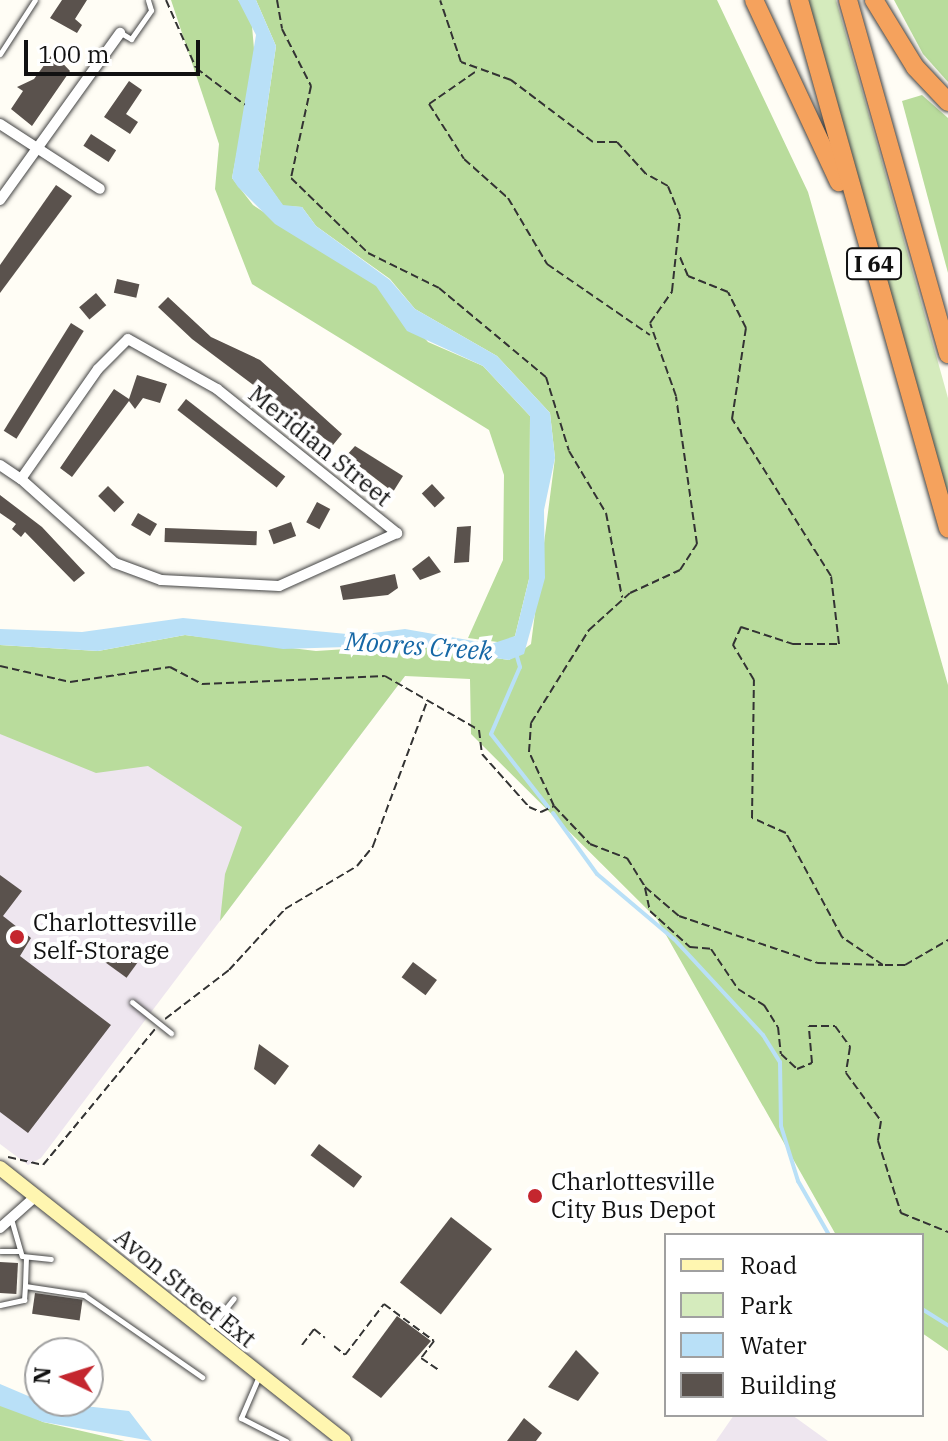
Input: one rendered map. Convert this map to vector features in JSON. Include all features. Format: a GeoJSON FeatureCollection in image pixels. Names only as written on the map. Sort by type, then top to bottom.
{"type":"FeatureCollection","features":[{"type":"Feature","properties":{"kind":"highway"},"geometry":{"type":"LineString","coordinates":[[754,0],[835,169],[890,323]]}},
{"type":"Feature","properties":{"kind":"highway","name":"I 64"},"geometry":{"type":"LineString","coordinates":[[799,0],[948,528]]}},
{"type":"Feature","properties":{"kind":"highway","name":"I 64"},"geometry":{"type":"LineString","coordinates":[[848,0],[948,354]]}},
{"type":"Feature","properties":{"kind":"highway"},"geometry":{"type":"LineString","coordinates":[[874,0],[915,67],[948,102]]}},
{"type":"Feature","properties":{"kind":"main road","name":"Avon Street Ext"},"geometry":{"type":"LineString","coordinates":[[0,1168],[344,1441]]}},
{"type":"Feature","properties":{"kind":"street"},"geometry":{"type":"LineString","coordinates":[[0,200],[120,33]]}},
{"type":"Feature","properties":{"kind":"street"},"geometry":{"type":"LineString","coordinates":[[0,124],[100,189]]}},
{"type":"Feature","properties":{"kind":"street","name":"Meridian Street"},"geometry":{"type":"LineString","coordinates":[[0,465],[21,479],[115,563],[161,580],[279,586],[397,533],[217,389],[128,339],[98,369],[21,479]]}},
{"type":"Feature","properties":{"kind":"street"},"geometry":{"type":"LineString","coordinates":[[0,1228],[12,1222],[36,1196]]}},
{"type":"Feature","properties":{"kind":"lane"},"geometry":{"type":"LineString","coordinates":[[0,54],[35,0]]}},
{"type":"Feature","properties":{"kind":"lane"},"geometry":{"type":"LineString","coordinates":[[120,33],[131,39],[151,10],[148,0]]}},
{"type":"Feature","properties":{"kind":"lane"},"geometry":{"type":"LineString","coordinates":[[132,1002],[171,1033]]}},
{"type":"Feature","properties":{"kind":"lane"},"geometry":{"type":"LineString","coordinates":[[12,1222],[20,1251],[26,1257],[51,1259]]}},
{"type":"Feature","properties":{"kind":"lane"},"geometry":{"type":"LineString","coordinates":[[0,1251],[20,1251]]}},
{"type":"Feature","properties":{"kind":"lane"},"geometry":{"type":"LineString","coordinates":[[0,1305],[24,1300],[26,1257]]}},
{"type":"Feature","properties":{"kind":"lane"},"geometry":{"type":"LineString","coordinates":[[25,1286],[84,1295],[202,1377]]}},
{"type":"Feature","properties":{"kind":"lane"},"geometry":{"type":"LineString","coordinates":[[207,1332],[234,1298]]}},
{"type":"Feature","properties":{"kind":"lane"},"geometry":{"type":"LineString","coordinates":[[260,1376],[241,1418],[286,1441]]}},
{"type":"Feature","properties":{"kind":"path"},"geometry":{"type":"LineString","coordinates":[[166,0],[196,68],[245,105]]}},
{"type":"Feature","properties":{"kind":"path"},"geometry":{"type":"LineString","coordinates":[[277,0],[282,29],[311,86],[291,178],[368,253],[439,288],[546,377],[569,451],[606,513],[623,599]]}},
{"type":"Feature","properties":{"kind":"path"},"geometry":{"type":"LineString","coordinates":[[440,0],[452,50],[475,71],[511,80],[593,142],[617,142],[646,174],[668,186],[680,216],[672,291],[653,314],[651,336],[676,396],[697,544],[680,570],[623,599],[572,651],[553,696],[531,723],[529,752],[554,806],[590,844],[627,858],[645,887],[679,916],[818,963],[905,965],[948,940]]}},
{"type":"Feature","properties":{"kind":"path"},"geometry":{"type":"LineString","coordinates":[[475,71],[429,104],[464,159],[508,198],[547,264],[651,336]]}},
{"type":"Feature","properties":{"kind":"path"},"geometry":{"type":"LineString","coordinates":[[678,253],[688,276],[728,292],[746,328],[732,419],[831,576],[834,646],[793,644],[741,627],[733,645],[754,680],[752,818],[786,833],[842,937],[883,965]]}},
{"type":"Feature","properties":{"kind":"path"},"geometry":{"type":"LineString","coordinates":[[0,666],[70,682],[170,667],[202,684],[385,676],[426,704],[453,708],[479,730],[482,754],[529,807],[541,812],[554,806]]}},
{"type":"Feature","properties":{"kind":"path"},"geometry":{"type":"LineString","coordinates":[[0,1153],[43,1165],[160,1024],[229,970],[285,909],[365,856],[426,704]]}},
{"type":"Feature","properties":{"kind":"path"},"geometry":{"type":"LineString","coordinates":[[645,887],[650,911],[690,947],[711,949],[738,989],[764,1005],[778,1027],[781,1054],[797,1069],[812,1063],[809,1026],[835,1026],[850,1047],[846,1073],[881,1121],[878,1141],[901,1213],[948,1232]]}},
{"type":"Feature","properties":{"kind":"path"},"geometry":{"type":"LineString","coordinates":[[334,1346],[345,1355],[384,1304],[434,1341],[421,1358],[439,1370]]}},
{"type":"Feature","properties":{"kind":"path"},"geometry":{"type":"LineString","coordinates":[[302,1345],[314,1329],[325,1338]]}},
{"type":"Feature","properties":{"kind":"shaded area"},"geometry":{"type":"Polygon","coordinates":[[[405,676],[41,1158],[28,1165],[0,1144],[0,678],[405,676]]]}},
{"type":"Feature","properties":{"kind":"shaded area"},"geometry":{"type":"Polygon","coordinates":[[[733,1417],[795,1417],[828,1441],[716,1441],[733,1417]]]}},
{"type":"Feature","properties":{"kind":"green space"},"geometry":{"type":"Polygon","coordinates":[[[171,0],[238,0],[251,14],[255,61],[232,178],[253,205],[377,286],[428,342],[483,366],[530,416],[529,579],[515,636],[505,643],[468,638],[503,560],[504,475],[489,430],[252,284],[215,189],[219,144],[171,0]]]}},
{"type":"Feature","properties":{"kind":"green space"},"geometry":{"type":"Polygon","coordinates":[[[256,0],[717,0],[808,192],[948,685],[948,1351],[924,1334],[924,1233],[835,1233],[657,919],[471,734],[470,679],[405,676],[220,921],[225,874],[242,827],[148,766],[96,773],[0,734],[0,645],[98,651],[185,635],[316,651],[409,645],[509,660],[531,644],[555,458],[550,413],[497,356],[415,309],[390,279],[316,226],[302,207],[283,206],[258,170],[276,46],[256,0]]]}},
{"type":"Feature","properties":{"kind":"green space"},"geometry":{"type":"Polygon","coordinates":[[[805,0],[836,0],[867,108],[948,398],[948,511],[805,0]]]}},
{"type":"Feature","properties":{"kind":"green space"},"geometry":{"type":"Polygon","coordinates":[[[894,0],[948,0],[948,82],[923,54],[894,0]]]}},
{"type":"Feature","properties":{"kind":"green space"},"geometry":{"type":"Polygon","coordinates":[[[922,95],[948,118],[948,273],[902,101],[922,95]]]}},
{"type":"Feature","properties":{"kind":"green space"},"geometry":{"type":"Polygon","coordinates":[[[8,1405],[24,1413],[24,1417],[125,1441],[0,1441],[0,1406],[8,1405]]]}},
{"type":"Feature","properties":{"kind":"water","name":"Moores Creek"},"geometry":{"type":"Polygon","coordinates":[[[238,0],[256,0],[276,46],[258,170],[283,205],[302,207],[316,226],[390,280],[415,309],[497,356],[550,413],[555,458],[544,510],[545,578],[524,654],[509,660],[409,645],[283,649],[185,635],[98,651],[0,645],[0,629],[82,632],[183,618],[357,635],[405,629],[491,644],[515,636],[529,579],[530,416],[483,366],[407,331],[376,286],[275,224],[238,187],[232,178],[256,35],[238,0]]]}},
{"type":"Feature","properties":{"kind":"water"},"geometry":{"type":"Polygon","coordinates":[[[0,1384],[24,1394],[24,1415],[0,1406],[0,1384]]]}},
{"type":"Feature","properties":{"kind":"water"},"geometry":{"type":"Polygon","coordinates":[[[104,1408],[129,1411],[152,1441],[30,1417],[104,1417],[104,1408]]]}},
{"type":"Feature","properties":{"kind":"building"},"geometry":{"type":"Polygon","coordinates":[[[62,0],[87,0],[75,19],[82,25],[77,33],[50,18],[62,0]]]}},
{"type":"Feature","properties":{"kind":"building"},"geometry":{"type":"Polygon","coordinates":[[[53,53],[70,71],[32,126],[11,109],[23,91],[17,87],[34,79],[53,53]]]}},
{"type":"Feature","properties":{"kind":"building"},"geometry":{"type":"Polygon","coordinates":[[[129,81],[142,90],[126,114],[138,122],[130,134],[104,117],[129,81]]]}},
{"type":"Feature","properties":{"kind":"building"},"geometry":{"type":"Polygon","coordinates":[[[91,134],[116,150],[109,162],[83,146],[91,134]]]}},
{"type":"Feature","properties":{"kind":"building"},"geometry":{"type":"Polygon","coordinates":[[[56,185],[72,196],[0,293],[0,265],[56,185]]]}},
{"type":"Feature","properties":{"kind":"building"},"geometry":{"type":"Polygon","coordinates":[[[117,279],[139,284],[136,298],[114,293],[117,279]]]}},
{"type":"Feature","properties":{"kind":"building"},"geometry":{"type":"Polygon","coordinates":[[[96,293],[106,305],[89,319],[79,307],[96,293]]]}},
{"type":"Feature","properties":{"kind":"building"},"geometry":{"type":"Polygon","coordinates":[[[168,297],[211,337],[260,360],[342,434],[333,445],[192,339],[158,307],[168,297]]]}},
{"type":"Feature","properties":{"kind":"building"},"geometry":{"type":"Polygon","coordinates":[[[71,323],[84,331],[16,439],[4,431],[71,323]]]}},
{"type":"Feature","properties":{"kind":"building"},"geometry":{"type":"Polygon","coordinates":[[[137,375],[167,384],[160,403],[143,398],[135,409],[129,401],[72,477],[60,468],[114,389],[129,399],[137,375]]]}},
{"type":"Feature","properties":{"kind":"building"},"geometry":{"type":"Polygon","coordinates":[[[186,399],[285,477],[277,488],[177,410],[186,399]]]}},
{"type":"Feature","properties":{"kind":"building"},"geometry":{"type":"Polygon","coordinates":[[[355,446],[403,476],[393,492],[346,456],[355,446]]]}},
{"type":"Feature","properties":{"kind":"building"},"geometry":{"type":"Polygon","coordinates":[[[432,484],[445,498],[435,507],[422,494],[432,484]]]}},
{"type":"Feature","properties":{"kind":"building"},"geometry":{"type":"Polygon","coordinates":[[[108,486],[124,502],[114,512],[98,496],[108,486]]]}},
{"type":"Feature","properties":{"kind":"building"},"geometry":{"type":"Polygon","coordinates":[[[0,495],[42,527],[85,573],[74,582],[25,532],[21,537],[12,529],[16,524],[0,513],[0,495]]]}},
{"type":"Feature","properties":{"kind":"building"},"geometry":{"type":"Polygon","coordinates":[[[317,502],[330,509],[319,529],[306,522],[317,502]]]}},
{"type":"Feature","properties":{"kind":"building"},"geometry":{"type":"Polygon","coordinates":[[[138,513],[157,524],[150,536],[131,525],[138,513]]]}},
{"type":"Feature","properties":{"kind":"building"},"geometry":{"type":"Polygon","coordinates":[[[291,522],[296,536],[274,544],[268,530],[291,522]]]}},
{"type":"Feature","properties":{"kind":"building"},"geometry":{"type":"Polygon","coordinates":[[[471,526],[469,562],[454,563],[457,527],[471,526]]]}},
{"type":"Feature","properties":{"kind":"building"},"geometry":{"type":"Polygon","coordinates":[[[165,528],[257,531],[256,545],[165,542],[165,528]]]}},
{"type":"Feature","properties":{"kind":"building"},"geometry":{"type":"Polygon","coordinates":[[[429,556],[441,572],[420,580],[412,569],[429,556]]]}},
{"type":"Feature","properties":{"kind":"building"},"geometry":{"type":"Polygon","coordinates":[[[395,574],[398,588],[388,595],[343,600],[340,586],[395,574]]]}},
{"type":"Feature","properties":{"kind":"building"},"geometry":{"type":"Polygon","coordinates":[[[0,875],[22,891],[3,916],[31,938],[20,956],[111,1025],[28,1133],[0,1112],[0,875]]]}},
{"type":"Feature","properties":{"kind":"building"},"geometry":{"type":"Polygon","coordinates":[[[113,942],[139,961],[127,978],[101,959],[113,942]]]}},
{"type":"Feature","properties":{"kind":"building"},"geometry":{"type":"Polygon","coordinates":[[[413,962],[437,980],[426,995],[402,977],[413,962]]]}},
{"type":"Feature","properties":{"kind":"building"},"geometry":{"type":"Polygon","coordinates":[[[259,1044],[289,1066],[275,1085],[254,1069],[259,1044]]]}},
{"type":"Feature","properties":{"kind":"building"},"geometry":{"type":"Polygon","coordinates":[[[319,1144],[362,1176],[354,1188],[311,1155],[319,1144]]]}},
{"type":"Feature","properties":{"kind":"building"},"geometry":{"type":"Polygon","coordinates":[[[451,1217],[492,1249],[441,1314],[400,1282],[451,1217]]]}},
{"type":"Feature","properties":{"kind":"building"},"geometry":{"type":"Polygon","coordinates":[[[0,1262],[18,1263],[16,1294],[0,1293],[0,1262]]]}},
{"type":"Feature","properties":{"kind":"building"},"geometry":{"type":"Polygon","coordinates":[[[35,1293],[83,1300],[80,1320],[32,1314],[35,1293]]]}},
{"type":"Feature","properties":{"kind":"building"},"geometry":{"type":"Polygon","coordinates":[[[397,1316],[431,1341],[381,1398],[352,1377],[397,1316]]]}},
{"type":"Feature","properties":{"kind":"building"},"geometry":{"type":"Polygon","coordinates":[[[576,1350],[599,1373],[578,1401],[548,1387],[576,1350]]]}},
{"type":"Feature","properties":{"kind":"building"},"geometry":{"type":"Polygon","coordinates":[[[524,1418],[542,1433],[536,1441],[507,1441],[524,1418]]]}},
{"type":"Feature","properties":{"kind":"waterway"},"geometry":{"type":"LineString","coordinates":[[516,653],[520,667],[491,734],[548,807]]}},
{"type":"Feature","properties":{"kind":"waterway"},"geometry":{"type":"LineString","coordinates":[[553,813],[597,874],[674,939],[763,1035],[780,1062],[781,1126],[798,1181],[828,1233]]}},
{"type":"Feature","properties":{"kind":"waterway"},"geometry":{"type":"LineString","coordinates":[[924,1310],[948,1325]]}},
{"type":"Feature","properties":{"kind":"place","name":"Charlottesville Self-Storage"},"geometry":{"type":"Point","coordinates":[17,937]}},
{"type":"Feature","properties":{"kind":"place","name":"Charlottesville City Bus Depot"},"geometry":{"type":"Point","coordinates":[535,1196]}}]}
